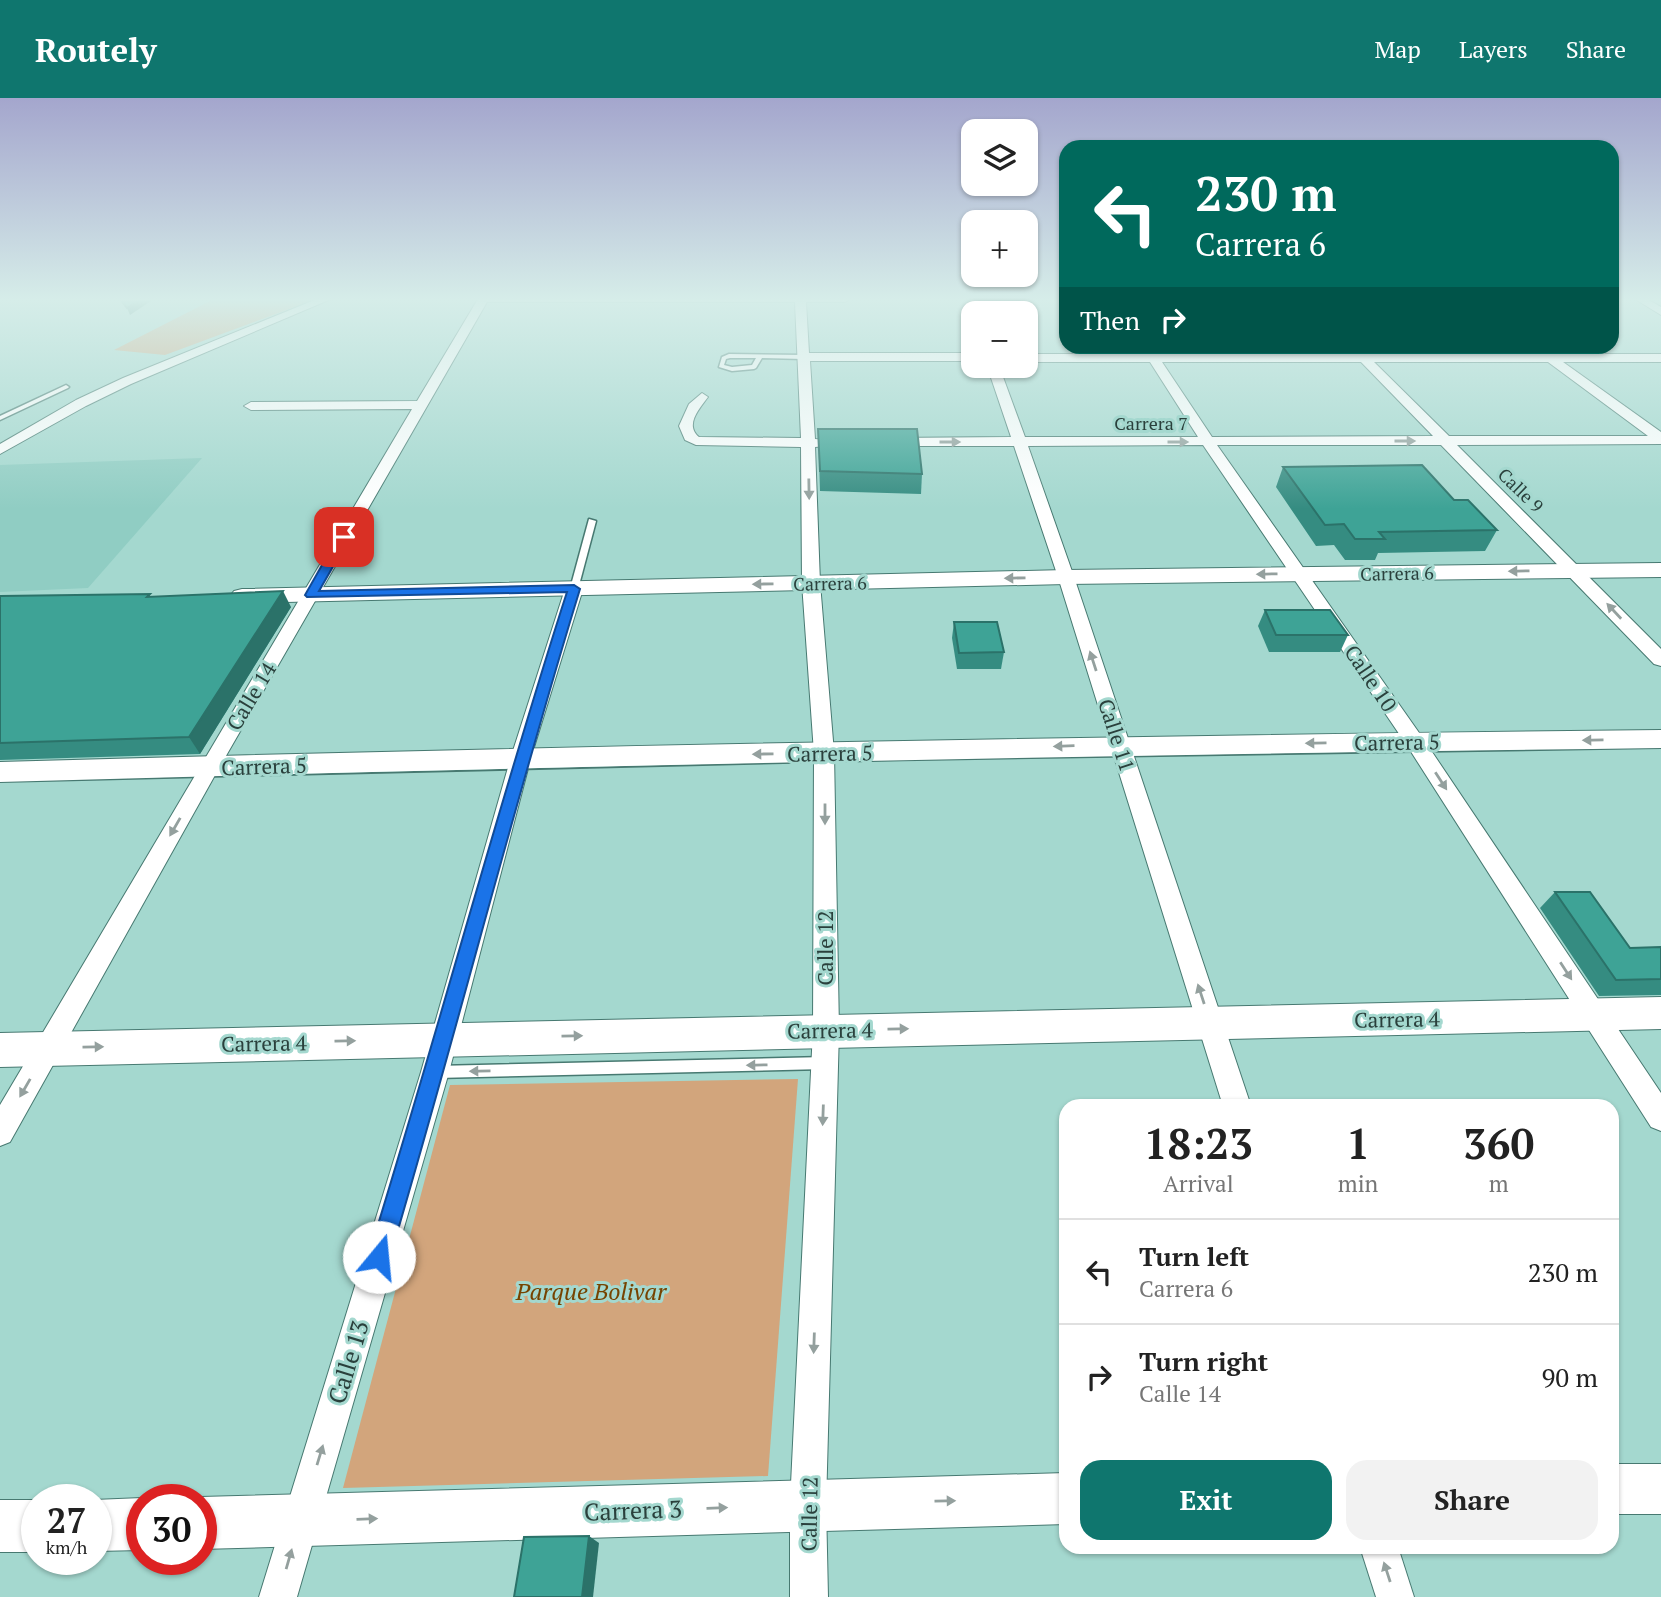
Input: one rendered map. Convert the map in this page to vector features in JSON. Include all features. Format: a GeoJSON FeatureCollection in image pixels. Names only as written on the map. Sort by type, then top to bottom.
{"type":"FeatureCollection","features":[{"type":"Feature","properties":{"kind":"main road","name":"Carrera 6"},"geometry":{"type":"LineString","coordinates":[[222,597],[1066,577],[1661,569]]}},
{"type":"Feature","properties":{"kind":"main road","name":"Carrera 5"},"geometry":{"type":"LineString","coordinates":[[0,772],[521,757],[1120,745],[1661,739]]}},
{"type":"Feature","properties":{"kind":"main road","name":"Carrera 4"},"geometry":{"type":"LineString","coordinates":[[3,1055],[49,1048],[439,1055],[825,1046],[1210,1024],[1661,1013]]}},
{"type":"Feature","properties":{"kind":"main road"},"geometry":{"type":"LineString","coordinates":[[1619,1489],[1661,1489]]}},
{"type":"Feature","properties":{"kind":"main road","name":"Carrera 3"},"geometry":{"type":"LineString","coordinates":[[217,1522],[1059,1498]]}},
{"type":"Feature","properties":{"kind":"main road"},"geometry":{"type":"LineString","coordinates":[[0,1526],[21,1526]]}},
{"type":"Feature","properties":{"kind":"street"},"geometry":{"type":"LineString","coordinates":[[0,450],[81,403],[156,369]]}},
{"type":"Feature","properties":{"kind":"street","name":"Calle 14"},"geometry":{"type":"LineString","coordinates":[[0,1132],[208,768],[443,369]]}},
{"type":"Feature","properties":{"kind":"street","name":"Calle 12"},"geometry":{"type":"LineString","coordinates":[[805,369],[811,583],[824,753],[825,1046],[808,1505],[809,1597]]}},
{"type":"Feature","properties":{"kind":"street","name":"Calle 10"},"geometry":{"type":"LineString","coordinates":[[1161,369],[1208,442],[1415,742],[1661,1118]]}},
{"type":"Feature","properties":{"kind":"street","name":"Calle 9"},"geometry":{"type":"LineString","coordinates":[[1375,369],[1443,441],[1576,570],[1661,660]]}},
{"type":"Feature","properties":{"kind":"street"},"geometry":{"type":"LineString","coordinates":[[1566,369],[1661,440]]}},
{"type":"Feature","properties":{"kind":"street","name":"Calle 11"},"geometry":{"type":"LineString","coordinates":[[997,378],[1066,577],[1235,1099]]}},
{"type":"Feature","properties":{"kind":"street"},"geometry":{"type":"LineString","coordinates":[[702,397],[689,410],[686,432],[690,439],[706,442],[835,443]]}},
{"type":"Feature","properties":{"kind":"street"},"geometry":{"type":"LineString","coordinates":[[251,406],[422,405]]}},
{"type":"Feature","properties":{"kind":"street","name":"Carrera 7"},"geometry":{"type":"LineString","coordinates":[[874,443],[1661,440]]}},
{"type":"Feature","properties":{"kind":"street","name":"Calle 13"},"geometry":{"type":"LineString","coordinates":[[278,1597],[439,1055],[521,757],[574,589]]}},
{"type":"Feature","properties":{"kind":"street"},"geometry":{"type":"LineString","coordinates":[[1381,1554],[1395,1597]]}},
{"type":"Feature","properties":{"kind":"lane"},"geometry":{"type":"LineString","coordinates":[[0,418],[66,387]]}},
{"type":"Feature","properties":{"kind":"lane","name":"Calle 13"},"geometry":{"type":"LineString","coordinates":[[574,589],[592,521]]}},
{"type":"Feature","properties":{"kind":"shaded area"},"geometry":{"type":"Polygon","coordinates":[[[202,458],[88,588],[0,592],[0,465],[202,458]]]}},
{"type":"Feature","properties":{"kind":"green space","name":"Parque Bolivar"},"geometry":{"type":"Polygon","coordinates":[[[798,1079],[768,1476],[343,1488],[450,1085],[798,1079]]]}},
{"type":"Feature","properties":{"kind":"building"},"geometry":{"type":"Polygon","coordinates":[[[818,429],[917,429],[922,474],[820,471],[818,429]]]}},
{"type":"Feature","properties":{"kind":"building"},"geometry":{"type":"Polygon","coordinates":[[[1422,465],[1454,500],[1468,500],[1497,530],[1379,532],[1385,539],[1355,539],[1344,524],[1325,525],[1283,467],[1422,465]]]}},
{"type":"Feature","properties":{"kind":"building"},"geometry":{"type":"Polygon","coordinates":[[[283,591],[189,737],[0,743],[0,596],[150,594],[147,597],[283,591]]]}},
{"type":"Feature","properties":{"kind":"building"},"geometry":{"type":"Polygon","coordinates":[[[1265,610],[1330,610],[1348,635],[1276,635],[1265,610]]]}},
{"type":"Feature","properties":{"kind":"building"},"geometry":{"type":"Polygon","coordinates":[[[954,622],[997,622],[1004,652],[959,653],[954,622]]]}},
{"type":"Feature","properties":{"kind":"building"},"geometry":{"type":"Polygon","coordinates":[[[1555,892],[1590,892],[1630,948],[1661,947],[1661,979],[1616,980],[1555,892]]]}},
{"type":"Feature","properties":{"kind":"building"},"geometry":{"type":"Polygon","coordinates":[[[589,1536],[582,1597],[514,1597],[524,1537],[589,1536]]]}},
{"type":"Feature","properties":{"kind":"route"},"geometry":{"type":"LineString","coordinates":[[344,537],[311,595],[574,589],[521,757],[435,1072],[379,1257]]}}]}
